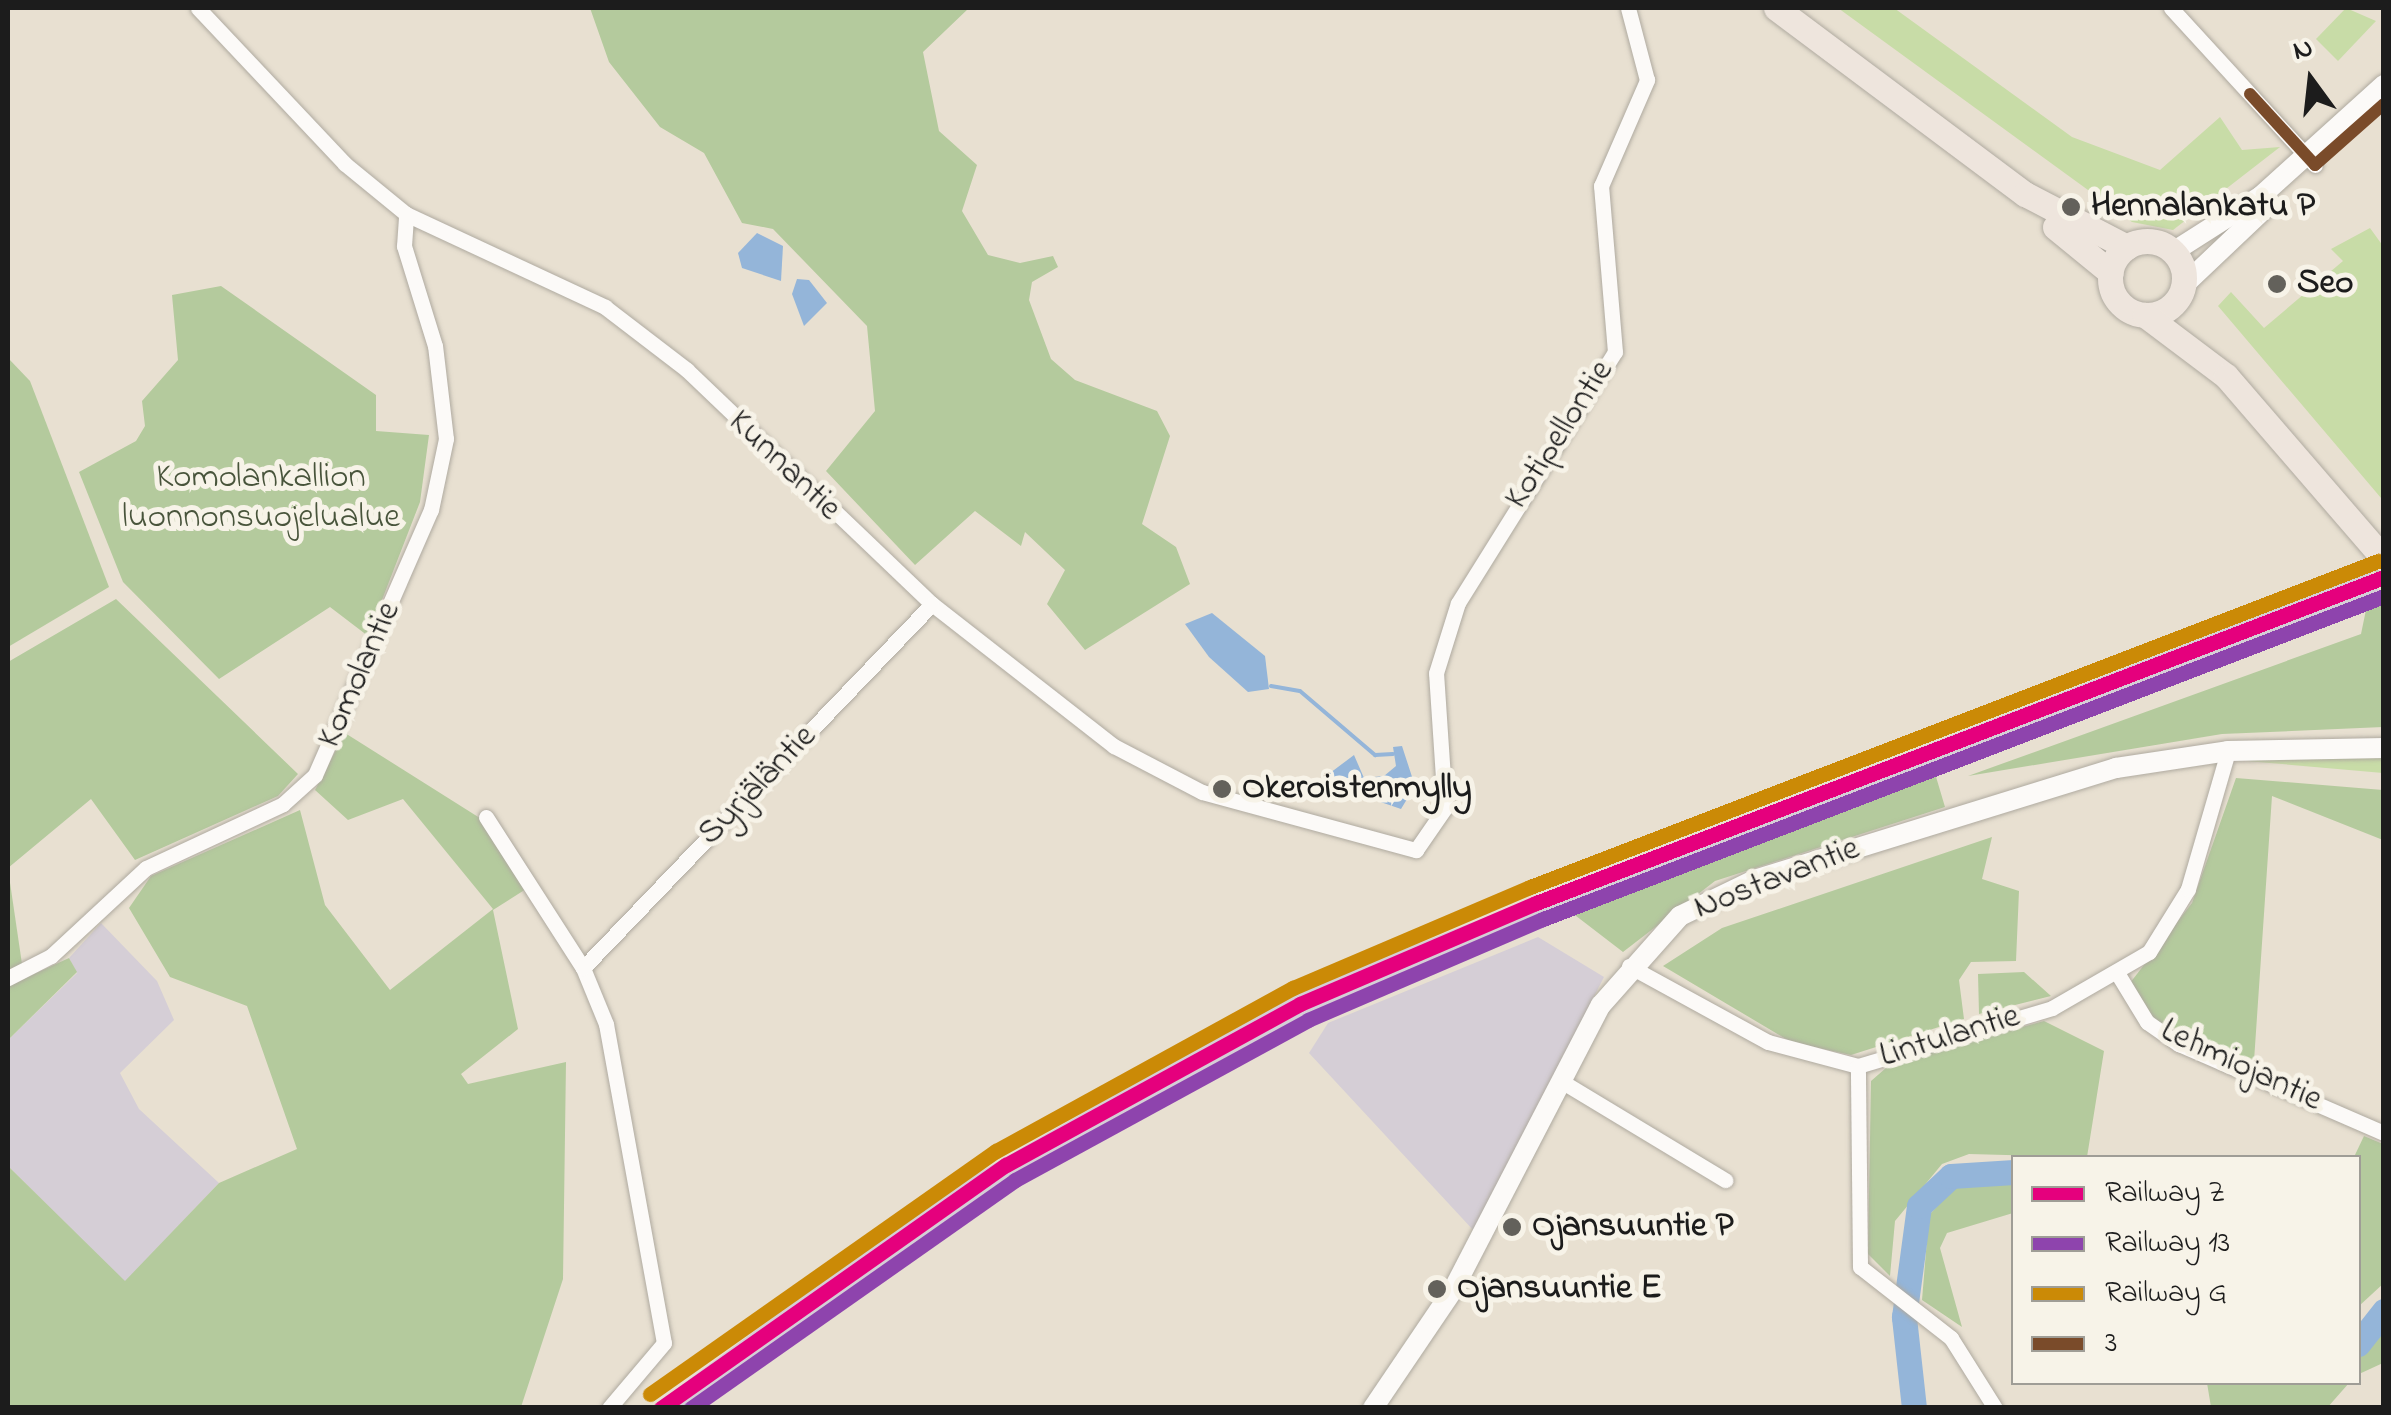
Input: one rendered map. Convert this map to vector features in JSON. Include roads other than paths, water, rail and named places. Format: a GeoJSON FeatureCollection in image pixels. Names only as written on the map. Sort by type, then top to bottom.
{"type":"FeatureCollection","features":[{"type":"Feature","properties":{"kind":"main road"},"geometry":{"type":"LineString","coordinates":[[1776,8],[2025,194],[2111,273],[2122,306],[2145,315],[2226,376]]}},
{"type":"Feature","properties":{"kind":"main road"},"geometry":{"type":"LineString","coordinates":[[2025,194],[2126,247],[2147,241],[2173,252],[2179,293],[2226,376],[2384,559]]}},
{"type":"Feature","properties":{"kind":"main road"},"geometry":{"type":"LineString","coordinates":[[2111,273],[2126,247]]}},
{"type":"Feature","properties":{"kind":"main road"},"geometry":{"type":"LineString","coordinates":[[2145,315],[2179,293]]}},
{"type":"Feature","properties":{"kind":"street","name":"Kunnantie"},"geometry":{"type":"LineString","coordinates":[[198,8],[344,164],[406,214],[605,307],[687,370],[932,604],[1114,746],[1202,792],[1416,850]]}},
{"type":"Feature","properties":{"kind":"street","name":"Kotipellontie"},"geometry":{"type":"LineString","coordinates":[[1416,850],[1445,808],[1436,673],[1458,604],[1615,352],[1601,186],[1648,80],[1628,8]]}},
{"type":"Feature","properties":{"kind":"street"},"geometry":{"type":"LineString","coordinates":[[2171,8],[2310,160]]}},
{"type":"Feature","properties":{"kind":"street"},"geometry":{"type":"LineString","coordinates":[[2179,293],[2384,85]]}},
{"type":"Feature","properties":{"kind":"street"},"geometry":{"type":"LineString","coordinates":[[2173,252],[2224,224],[2384,104]]}},
{"type":"Feature","properties":{"kind":"street","name":"Komolantie"},"geometry":{"type":"LineString","coordinates":[[8,978],[51,956],[146,868],[283,804],[315,774],[431,510],[446,439],[435,346],[404,246],[406,214]]}},
{"type":"Feature","properties":{"kind":"street","name":"Syrjäläntie"},"geometry":{"type":"LineString","coordinates":[[583,968],[932,604]]}},
{"type":"Feature","properties":{"kind":"street","name":"Nostavantie"},"geometry":{"type":"LineString","coordinates":[[1373,1408],[1452,1290],[1560,1082],[1629,966],[1680,916],[1754,880],[2116,768],[2228,751],[2384,748]]}},
{"type":"Feature","properties":{"kind":"street","name":"Lintulantie"},"geometry":{"type":"LineString","coordinates":[[1994,1408],[1951,1338],[1888,1291],[1853,1249],[1858,1066],[2052,1008],[2120,976],[2149,952],[2188,888],[2228,751]]}},
{"type":"Feature","properties":{"kind":"street"},"geometry":{"type":"LineString","coordinates":[[486,817],[583,968],[606,1024],[664,1343],[610,1408]]}},
{"type":"Feature","properties":{"kind":"street"},"geometry":{"type":"LineString","coordinates":[[1629,966],[1768,1042],[1858,1066]]}},
{"type":"Feature","properties":{"kind":"street","name":"Lehmiojantie"},"geometry":{"type":"LineString","coordinates":[[2120,976],[2147,1022],[2178,1044],[2384,1132]]}},
{"type":"Feature","properties":{"kind":"street"},"geometry":{"type":"LineString","coordinates":[[1560,1082],[1725,1180]]}},
{"type":"Feature","properties":{"kind":"water"},"geometry":{"type":"Polygon","coordinates":[[[757,233],[783,246],[781,281],[742,268],[738,253],[757,233]]]}},
{"type":"Feature","properties":{"kind":"water"},"geometry":{"type":"Polygon","coordinates":[[[797,279],[809,280],[827,303],[804,326],[792,294],[797,279]]]}},
{"type":"Feature","properties":{"kind":"water"},"geometry":{"type":"Polygon","coordinates":[[[1212,613],[1265,656],[1269,689],[1248,692],[1209,657],[1185,624],[1212,613]]]}},
{"type":"Feature","properties":{"kind":"water"},"geometry":{"type":"Polygon","coordinates":[[[1402,746],[1415,786],[1401,809],[1331,785],[1330,773],[1354,755],[1364,778],[1384,776],[1396,766],[1393,747],[1402,746]]]}},
{"type":"Feature","properties":{"kind":"waterway"},"geometry":{"type":"LineString","coordinates":[[1271,686],[1300,691],[1375,755],[1393,754]]}},
{"type":"Feature","properties":{"kind":"waterway"},"geometry":{"type":"LineString","coordinates":[[1914,1408],[1904,1317],[1919,1206],[1951,1176],[2011,1172]]}},
{"type":"Feature","properties":{"kind":"waterway"},"geometry":{"type":"LineString","coordinates":[[2361,1340],[2384,1311]]}},
{"type":"Feature","properties":{"kind":"rail line","name":"G"},"geometry":{"type":"LineString","coordinates":[[650,1394],[996,1151],[1293,988],[1530,887],[2378,561]]}},
{"type":"Feature","properties":{"kind":"rail line","name":"Z"},"geometry":{"type":"LineString","coordinates":[[661,1408],[1006,1165],[1300,1004],[1536,903],[2384,577]]}},
{"type":"Feature","properties":{"kind":"rail line","name":"13"},"geometry":{"type":"LineString","coordinates":[[691,1408],[1015,1180],[1308,1020],[1543,919],[2384,596]]}},
{"type":"Feature","properties":{"kind":"place","name":"Hennalankatu P"},"geometry":{"type":"Point","coordinates":[2071,207]}},
{"type":"Feature","properties":{"kind":"place","name":"Seo"},"geometry":{"type":"Point","coordinates":[2277,284]}},
{"type":"Feature","properties":{"kind":"place","name":"Okeroistenmylly"},"geometry":{"type":"Point","coordinates":[1222,789]}},
{"type":"Feature","properties":{"kind":"place","name":"Ojansuuntie P"},"geometry":{"type":"Point","coordinates":[1512,1227]}},
{"type":"Feature","properties":{"kind":"place","name":"Ojansuuntie E"},"geometry":{"type":"Point","coordinates":[1437,1289]}},
{"type":"Feature","properties":{"kind":"park label","name":"Komolankallion luonnonsuojelualue"},"geometry":{"type":"Point","coordinates":[261,498]}}]}
